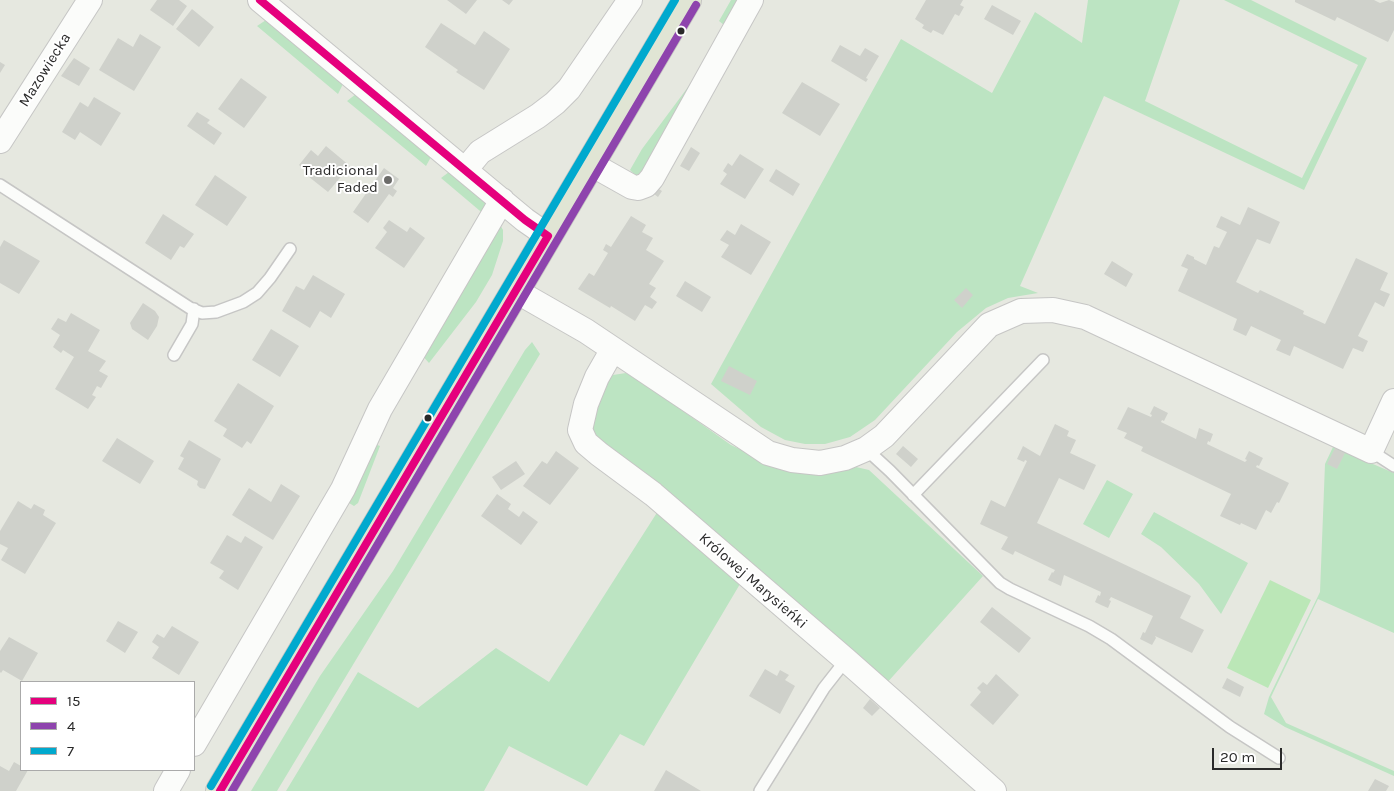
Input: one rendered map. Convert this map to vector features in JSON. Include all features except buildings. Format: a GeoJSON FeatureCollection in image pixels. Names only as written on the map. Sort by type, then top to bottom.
{"type":"FeatureCollection","features":[{"type":"Feature","properties":{"kind":"main road"},"geometry":{"type":"LineString","coordinates":[[220,791],[687,0]]}},
{"type":"Feature","properties":{"kind":"street","name":"Mazowiecka"},"geometry":{"type":"LineString","coordinates":[[0,141],[90,0]]}},
{"type":"Feature","properties":{"kind":"street"},"geometry":{"type":"LineString","coordinates":[[260,0],[465,170],[548,236]]}},
{"type":"Feature","properties":{"kind":"street"},"geometry":{"type":"LineString","coordinates":[[465,170],[480,152],[538,116],[569,88],[630,0]]}},
{"type":"Feature","properties":{"kind":"street"},"geometry":{"type":"LineString","coordinates":[[591,164],[632,187],[638,188],[646,185],[652,178],[751,0]]}},
{"type":"Feature","properties":{"kind":"street"},"geometry":{"type":"LineString","coordinates":[[195,742],[343,489],[380,409],[502,200]]}},
{"type":"Feature","properties":{"kind":"street"},"geometry":{"type":"LineString","coordinates":[[516,291],[586,331],[768,453],[792,460],[820,463],[845,458],[866,449],[884,436],[989,325],[1021,311],[1053,310],[1085,317],[1371,451],[1394,401]]}},
{"type":"Feature","properties":{"kind":"street","name":"Królowej Marysieńki"},"geometry":{"type":"LineString","coordinates":[[613,349],[597,377],[586,404],[580,430],[586,443],[653,494],[846,660],[994,791]]}},
{"type":"Feature","properties":{"kind":"street"},"geometry":{"type":"LineString","coordinates":[[166,791],[177,771]]}},
{"type":"Feature","properties":{"kind":"lane"},"geometry":{"type":"LineString","coordinates":[[0,185],[202,313],[216,312],[243,302],[257,293],[290,250]]}},
{"type":"Feature","properties":{"kind":"lane"},"geometry":{"type":"LineString","coordinates":[[174,355],[192,324],[194,309]]}},
{"type":"Feature","properties":{"kind":"lane"},"geometry":{"type":"LineString","coordinates":[[913,494],[1043,360]]}},
{"type":"Feature","properties":{"kind":"lane"},"geometry":{"type":"LineString","coordinates":[[866,449],[1000,582],[1010,589],[1089,626],[1110,639],[1230,727],[1279,758]]}},
{"type":"Feature","properties":{"kind":"lane"},"geometry":{"type":"LineString","coordinates":[[1371,451],[1394,466]]}},
{"type":"Feature","properties":{"kind":"lane"},"geometry":{"type":"LineString","coordinates":[[760,791],[824,688],[846,660]]}},
{"type":"Feature","properties":{"kind":"green space"},"geometry":{"type":"Polygon","coordinates":[[[731,0],[743,0],[644,174],[637,177],[630,170],[642,149],[691,83],[724,25],[719,21],[731,0]]]}},
{"type":"Feature","properties":{"kind":"green space"},"geometry":{"type":"Polygon","coordinates":[[[1088,0],[1180,0],[1145,101],[1302,178],[1358,65],[1224,0],[1251,0],[1367,58],[1304,190],[1104,96],[1020,286],[1038,293],[1008,298],[986,308],[957,332],[875,420],[850,437],[825,444],[805,444],[785,440],[761,427],[711,384],[901,39],[992,93],[1035,12],[1082,43],[1088,0]]]}},
{"type":"Feature","properties":{"kind":"green space"},"geometry":{"type":"Polygon","coordinates":[[[266,20],[343,84],[338,94],[257,26],[266,20]]]}},
{"type":"Feature","properties":{"kind":"green space"},"geometry":{"type":"Polygon","coordinates":[[[356,94],[431,157],[426,166],[347,101],[356,94]]]}},
{"type":"Feature","properties":{"kind":"green space"},"geometry":{"type":"Polygon","coordinates":[[[449,172],[488,204],[486,216],[441,178],[449,172]]]}},
{"type":"Feature","properties":{"kind":"green space"},"geometry":{"type":"Polygon","coordinates":[[[499,223],[503,230],[503,241],[492,275],[476,302],[429,363],[419,352],[499,223]]]}},
{"type":"Feature","properties":{"kind":"green space"},"geometry":{"type":"Polygon","coordinates":[[[532,342],[540,354],[277,791],[251,791],[320,676],[393,571],[525,350],[532,342]]]}},
{"type":"Feature","properties":{"kind":"green space"},"geometry":{"type":"Polygon","coordinates":[[[626,373],[731,445],[782,469],[816,475],[856,467],[869,470],[983,576],[885,685],[594,441],[592,428],[605,385],[613,375],[626,373]]]}},
{"type":"Feature","properties":{"kind":"green space"},"geometry":{"type":"Polygon","coordinates":[[[370,442],[380,446],[358,503],[354,506],[344,500],[370,442]]]}},
{"type":"Feature","properties":{"kind":"green space"},"geometry":{"type":"Polygon","coordinates":[[[1333,447],[1394,473],[1394,633],[1318,599],[1271,697],[1286,723],[1394,771],[1394,776],[1285,727],[1264,714],[1269,697],[1320,592],[1325,464],[1333,447]]]}},
{"type":"Feature","properties":{"kind":"green space"},"geometry":{"type":"Polygon","coordinates":[[[1107,480],[1133,494],[1109,538],[1083,524],[1107,480]]]}},
{"type":"Feature","properties":{"kind":"green space"},"geometry":{"type":"Polygon","coordinates":[[[658,511],[740,584],[644,746],[620,734],[587,786],[509,746],[484,791],[286,791],[358,672],[418,708],[496,648],[549,682],[658,511]]]}},
{"type":"Feature","properties":{"kind":"green space"},"geometry":{"type":"Polygon","coordinates":[[[1154,512],[1248,563],[1221,614],[1199,584],[1161,547],[1141,534],[1154,512]]]}},
{"type":"Feature","properties":{"kind":"green space"},"geometry":{"type":"Polygon","coordinates":[[[1270,580],[1311,600],[1268,688],[1227,668],[1270,580]]]}},
{"type":"Feature","properties":{"kind":"transit line","name":"15"},"geometry":{"type":"LineString","coordinates":[[260,0],[525,220],[548,236]]}},
{"type":"Feature","properties":{"kind":"transit line","name":"7"},"geometry":{"type":"LineString","coordinates":[[211,786],[675,0]]}},
{"type":"Feature","properties":{"kind":"transit line","name":"4"},"geometry":{"type":"LineString","coordinates":[[232,791],[696,5]]}},
{"type":"Feature","properties":{"kind":"transit line","name":"15"},"geometry":{"type":"LineString","coordinates":[[220,791],[548,236]]}},
{"type":"Feature","properties":{"kind":"place","name":"Tradicional Faded"},"geometry":{"type":"Point","coordinates":[388,180]}}]}
